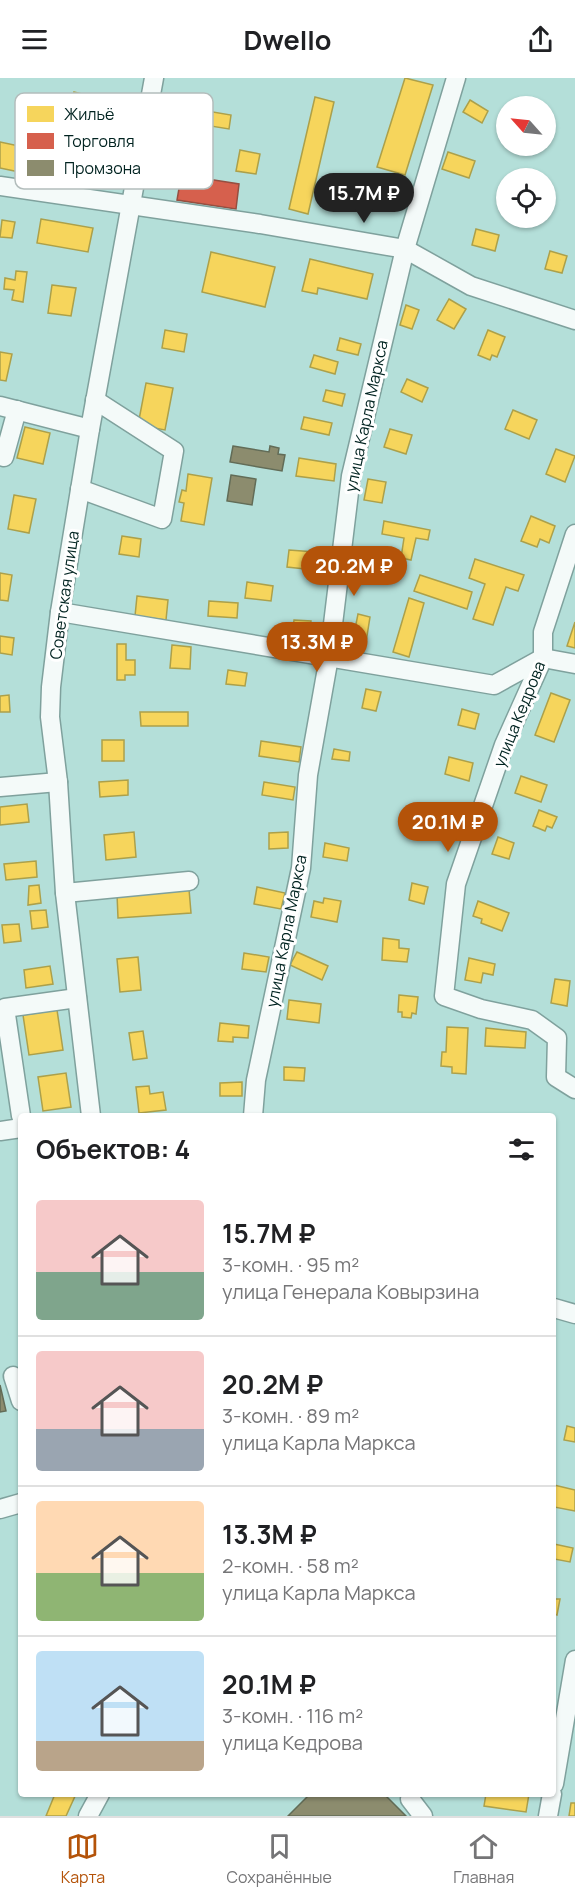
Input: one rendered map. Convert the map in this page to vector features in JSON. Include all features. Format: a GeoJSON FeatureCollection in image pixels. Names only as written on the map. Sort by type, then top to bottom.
{"type":"FeatureCollection","features":[{"type":"Feature","properties":{"kind":"street","name":"Советская улица"},"geometry":{"type":"LineString","coordinates":[[151,93],[154,78]]}},
{"type":"Feature","properties":{"kind":"street","name":"улица Карла Маркса"},"geometry":{"type":"LineString","coordinates":[[254,1113],[256,1080],[301,868],[308,775],[329,657],[351,476],[405,249],[456,78]]}},
{"type":"Feature","properties":{"kind":"street"},"geometry":{"type":"LineString","coordinates":[[0,186],[15,188]]}},
{"type":"Feature","properties":{"kind":"street"},"geometry":{"type":"LineString","coordinates":[[20,189],[405,249],[471,286],[575,320]]}},
{"type":"Feature","properties":{"kind":"street","name":"Советская улица"},"geometry":{"type":"LineString","coordinates":[[91,1113],[65,893],[58,782],[50,717],[51,687],[60,612],[90,429],[135,189]]}},
{"type":"Feature","properties":{"kind":"street"},"geometry":{"type":"LineString","coordinates":[[80,489],[162,519],[174,451],[95,400]]}},
{"type":"Feature","properties":{"kind":"street"},"geometry":{"type":"LineString","coordinates":[[0,456],[4,457],[8,408],[90,429]]}},
{"type":"Feature","properties":{"kind":"street","name":"улица Кедрова"},"geometry":{"type":"LineString","coordinates":[[575,534],[543,632],[543,658],[504,745],[456,884],[444,996],[482,1009],[532,1020],[557,1038],[556,1077],[575,1089]]}},
{"type":"Feature","properties":{"kind":"street"},"geometry":{"type":"LineString","coordinates":[[60,612],[494,685],[543,658],[575,664]]}},
{"type":"Feature","properties":{"kind":"street"},"geometry":{"type":"LineString","coordinates":[[0,787],[58,782]]}},
{"type":"Feature","properties":{"kind":"street"},"geometry":{"type":"LineString","coordinates":[[65,893],[189,880]]}},
{"type":"Feature","properties":{"kind":"street"},"geometry":{"type":"LineString","coordinates":[[21,1113],[5,1008],[77,998]]}},
{"type":"Feature","properties":{"kind":"street"},"geometry":{"type":"LineString","coordinates":[[0,1131],[18,1128]]}},
{"type":"Feature","properties":{"kind":"street"},"geometry":{"type":"LineString","coordinates":[[556,1309],[575,1314]]}},
{"type":"Feature","properties":{"kind":"street"},"geometry":{"type":"LineString","coordinates":[[14,1376],[18,1390]]}},
{"type":"Feature","properties":{"kind":"street"},"geometry":{"type":"LineString","coordinates":[[0,1509],[18,1504]]}},
{"type":"Feature","properties":{"kind":"street"},"geometry":{"type":"LineString","coordinates":[[556,1772],[575,1660]]}},
{"type":"Feature","properties":{"kind":"street"},"geometry":{"type":"LineString","coordinates":[[88,1816],[98,1797]]}},
{"type":"Feature","properties":{"kind":"street"},"geometry":{"type":"LineString","coordinates":[[548,1816],[551,1797]]}},
{"type":"Feature","properties":{"kind":"street"},"geometry":{"type":"LineString","coordinates":[[410,1799],[423,1816]]}},
{"type":"Feature","properties":{"kind":"building: Жильё"},"geometry":{"type":"Polygon","coordinates":[[[405,78],[433,85],[405,175],[377,167],[405,78]]]}},
{"type":"Feature","properties":{"kind":"building: Жильё"},"geometry":{"type":"Polygon","coordinates":[[[315,97],[334,102],[308,214],[289,209],[315,97]]]}},
{"type":"Feature","properties":{"kind":"building: Жильё"},"geometry":{"type":"Polygon","coordinates":[[[470,100],[488,111],[482,123],[463,112],[470,100]]]}},
{"type":"Feature","properties":{"kind":"building: Жильё"},"geometry":{"type":"Polygon","coordinates":[[[213,112],[231,115],[229,129],[213,126],[213,112]]]}},
{"type":"Feature","properties":{"kind":"building: Жильё"},"geometry":{"type":"Polygon","coordinates":[[[0,142],[15,145],[15,171],[0,168],[0,142]]]}},
{"type":"Feature","properties":{"kind":"building: Жильё"},"geometry":{"type":"Polygon","coordinates":[[[240,150],[260,154],[256,174],[236,171],[240,150]]]}},
{"type":"Feature","properties":{"kind":"building: Жильё"},"geometry":{"type":"Polygon","coordinates":[[[448,152],[475,161],[469,178],[442,169],[448,152]]]}},
{"type":"Feature","properties":{"kind":"building: Жильё"},"geometry":{"type":"Polygon","coordinates":[[[41,219],[93,228],[88,252],[37,243],[41,219]]]}},
{"type":"Feature","properties":{"kind":"building: Жильё"},"geometry":{"type":"Polygon","coordinates":[[[2,220],[15,222],[12,238],[0,237],[2,220]]]}},
{"type":"Feature","properties":{"kind":"building: Жильё"},"geometry":{"type":"Polygon","coordinates":[[[476,229],[499,235],[495,251],[472,245],[476,229]]]}},
{"type":"Feature","properties":{"kind":"building: Жильё"},"geometry":{"type":"Polygon","coordinates":[[[550,251],[567,256],[562,273],[545,269],[550,251]]]}},
{"type":"Feature","properties":{"kind":"building: Жильё"},"geometry":{"type":"Polygon","coordinates":[[[211,252],[275,267],[265,307],[202,292],[211,252]]]}},
{"type":"Feature","properties":{"kind":"building: Жильё"},"geometry":{"type":"Polygon","coordinates":[[[310,259],[373,274],[367,299],[318,288],[317,294],[302,291],[310,259]]]}},
{"type":"Feature","properties":{"kind":"building: Жильё"},"geometry":{"type":"Polygon","coordinates":[[[16,271],[27,272],[23,302],[12,300],[14,290],[4,289],[5,278],[15,280],[16,271]]]}},
{"type":"Feature","properties":{"kind":"building: Жильё"},"geometry":{"type":"Polygon","coordinates":[[[52,285],[76,288],[71,316],[48,313],[52,285]]]}},
{"type":"Feature","properties":{"kind":"building: Жильё"},"geometry":{"type":"Polygon","coordinates":[[[449,299],[466,309],[454,329],[437,320],[449,299]]]}},
{"type":"Feature","properties":{"kind":"building: Жильё"},"geometry":{"type":"Polygon","coordinates":[[[406,305],[419,310],[412,329],[400,325],[406,305]]]}},
{"type":"Feature","properties":{"kind":"building: Жильё"},"geometry":{"type":"Polygon","coordinates":[[[165,330],[187,334],[184,352],[162,348],[165,330]]]}},
{"type":"Feature","properties":{"kind":"building: Жильё"},"geometry":{"type":"Polygon","coordinates":[[[488,330],[505,337],[497,357],[492,355],[490,360],[478,355],[488,330]]]}},
{"type":"Feature","properties":{"kind":"building: Жильё"},"geometry":{"type":"Polygon","coordinates":[[[340,338],[361,344],[358,355],[337,350],[340,338]]]}},
{"type":"Feature","properties":{"kind":"building: Жильё"},"geometry":{"type":"Polygon","coordinates":[[[0,352],[12,354],[6,381],[0,380],[0,352]]]}},
{"type":"Feature","properties":{"kind":"building: Жильё"},"geometry":{"type":"Polygon","coordinates":[[[314,355],[338,362],[335,374],[310,367],[314,355]]]}},
{"type":"Feature","properties":{"kind":"building: Жильё"},"geometry":{"type":"Polygon","coordinates":[[[407,379],[428,388],[422,402],[401,392],[407,379]]]}},
{"type":"Feature","properties":{"kind":"building: Жильё"},"geometry":{"type":"Polygon","coordinates":[[[146,383],[173,388],[165,430],[138,425],[146,383]]]}},
{"type":"Feature","properties":{"kind":"building: Жильё"},"geometry":{"type":"Polygon","coordinates":[[[326,390],[345,394],[342,406],[323,401],[326,390]]]}},
{"type":"Feature","properties":{"kind":"building: Жильё"},"geometry":{"type":"Polygon","coordinates":[[[513,410],[537,420],[529,439],[505,429],[513,410]]]}},
{"type":"Feature","properties":{"kind":"building: Жильё"},"geometry":{"type":"Polygon","coordinates":[[[304,417],[332,423],[329,435],[301,429],[304,417]]]}},
{"type":"Feature","properties":{"kind":"building: Жильё"},"geometry":{"type":"Polygon","coordinates":[[[25,427],[50,433],[43,464],[17,458],[25,427]]]}},
{"type":"Feature","properties":{"kind":"building: Жильё"},"geometry":{"type":"Polygon","coordinates":[[[390,429],[412,435],[406,454],[384,447],[390,429]]]}},
{"type":"Feature","properties":{"kind":"building: Жильё"},"geometry":{"type":"Polygon","coordinates":[[[556,449],[575,456],[565,482],[546,474],[556,449]]]}},
{"type":"Feature","properties":{"kind":"building: Жильё"},"geometry":{"type":"Polygon","coordinates":[[[299,458],[336,464],[334,481],[296,476],[299,458]]]}},
{"type":"Feature","properties":{"kind":"building: Жильё"},"geometry":{"type":"Polygon","coordinates":[[[188,474],[212,478],[204,525],[181,521],[184,503],[179,502],[182,490],[186,491],[188,474]]]}},
{"type":"Feature","properties":{"kind":"building: Жильё"},"geometry":{"type":"Polygon","coordinates":[[[368,479],[386,482],[382,503],[364,500],[368,479]]]}},
{"type":"Feature","properties":{"kind":"building: Жильё"},"geometry":{"type":"Polygon","coordinates":[[[14,495],[36,499],[29,533],[8,529],[14,495]]]}},
{"type":"Feature","properties":{"kind":"building: Жильё"},"geometry":{"type":"Polygon","coordinates":[[[531,516],[555,526],[549,543],[540,539],[537,547],[521,541],[531,516]]]}},
{"type":"Feature","properties":{"kind":"building: Жильё"},"geometry":{"type":"Polygon","coordinates":[[[384,521],[430,530],[428,540],[416,538],[411,560],[401,558],[404,538],[382,534],[384,521]]]}},
{"type":"Feature","properties":{"kind":"building: Жильё"},"geometry":{"type":"Polygon","coordinates":[[[122,536],[141,539],[139,557],[119,554],[122,536]]]}},
{"type":"Feature","properties":{"kind":"building: Жильё"},"geometry":{"type":"Polygon","coordinates":[[[289,550],[315,552],[314,570],[287,567],[289,550]]]}},
{"type":"Feature","properties":{"kind":"building: Жильё"},"geometry":{"type":"Polygon","coordinates":[[[365,559],[383,562],[380,577],[362,573],[365,559]]]}},
{"type":"Feature","properties":{"kind":"building: Жильё"},"geometry":{"type":"Polygon","coordinates":[[[475,559],[524,575],[518,591],[506,587],[493,625],[473,619],[485,584],[469,578],[475,559]]]}},
{"type":"Feature","properties":{"kind":"building: Жильё"},"geometry":{"type":"Polygon","coordinates":[[[0,573],[12,575],[8,601],[0,600],[0,573]]]}},
{"type":"Feature","properties":{"kind":"building: Жильё"},"geometry":{"type":"Polygon","coordinates":[[[420,575],[472,592],[467,609],[414,591],[420,575]]]}},
{"type":"Feature","properties":{"kind":"building: Жильё"},"geometry":{"type":"Polygon","coordinates":[[[247,582],[273,586],[271,601],[245,598],[247,582]]]}},
{"type":"Feature","properties":{"kind":"building: Жильё"},"geometry":{"type":"Polygon","coordinates":[[[137,596],[168,600],[166,620],[135,616],[137,596]]]}},
{"type":"Feature","properties":{"kind":"building: Жильё"},"geometry":{"type":"Polygon","coordinates":[[[409,598],[424,603],[409,657],[393,652],[409,598]]]}},
{"type":"Feature","properties":{"kind":"building: Жильё"},"geometry":{"type":"Polygon","coordinates":[[[209,601],[238,603],[237,618],[208,616],[209,601]]]}},
{"type":"Feature","properties":{"kind":"building: Жильё"},"geometry":{"type":"Polygon","coordinates":[[[358,614],[370,617],[366,642],[353,639],[358,614]]]}},
{"type":"Feature","properties":{"kind":"building: Жильё"},"geometry":{"type":"Polygon","coordinates":[[[294,620],[311,621],[309,640],[292,639],[294,620]]]}},
{"type":"Feature","properties":{"kind":"building: Жильё"},"geometry":{"type":"Polygon","coordinates":[[[575,622],[575,648],[567,646],[575,622]]]}},
{"type":"Feature","properties":{"kind":"building: Жильё"},"geometry":{"type":"Polygon","coordinates":[[[0,636],[14,638],[12,655],[0,653],[0,636]]]}},
{"type":"Feature","properties":{"kind":"building: Жильё"},"geometry":{"type":"Polygon","coordinates":[[[117,644],[126,644],[126,660],[135,660],[135,675],[125,675],[125,680],[117,680],[117,644]]]}},
{"type":"Feature","properties":{"kind":"building: Жильё"},"geometry":{"type":"Polygon","coordinates":[[[172,645],[191,647],[190,669],[170,668],[172,645]]]}},
{"type":"Feature","properties":{"kind":"building: Жильё"},"geometry":{"type":"Polygon","coordinates":[[[228,670],[247,673],[245,686],[226,684],[228,670]]]}},
{"type":"Feature","properties":{"kind":"building: Жильё"},"geometry":{"type":"Polygon","coordinates":[[[366,689],[381,692],[376,711],[362,708],[366,689]]]}},
{"type":"Feature","properties":{"kind":"building: Жильё"},"geometry":{"type":"Polygon","coordinates":[[[551,693],[570,700],[554,742],[535,735],[551,693]]]}},
{"type":"Feature","properties":{"kind":"building: Жильё"},"geometry":{"type":"Polygon","coordinates":[[[9,695],[10,712],[0,712],[0,696],[9,695]]]}},
{"type":"Feature","properties":{"kind":"building: Жильё"},"geometry":{"type":"Polygon","coordinates":[[[462,709],[479,714],[475,729],[458,725],[462,709]]]}},
{"type":"Feature","properties":{"kind":"building: Жильё"},"geometry":{"type":"Polygon","coordinates":[[[140,712],[188,712],[188,726],[141,726],[140,712]]]}},
{"type":"Feature","properties":{"kind":"building: Жильё"},"geometry":{"type":"Polygon","coordinates":[[[102,740],[124,740],[124,761],[102,761],[102,740]]]}},
{"type":"Feature","properties":{"kind":"building: Жильё"},"geometry":{"type":"Polygon","coordinates":[[[261,741],[301,747],[299,762],[259,756],[261,741]]]}},
{"type":"Feature","properties":{"kind":"building: Жильё"},"geometry":{"type":"Polygon","coordinates":[[[334,749],[350,752],[349,761],[332,759],[334,749]]]}},
{"type":"Feature","properties":{"kind":"building: Жильё"},"geometry":{"type":"Polygon","coordinates":[[[449,757],[473,763],[469,781],[445,774],[449,757]]]}},
{"type":"Feature","properties":{"kind":"building: Жильё"},"geometry":{"type":"Polygon","coordinates":[[[521,776],[547,785],[541,802],[515,793],[521,776]]]}},
{"type":"Feature","properties":{"kind":"building: Жильё"},"geometry":{"type":"Polygon","coordinates":[[[128,780],[128,795],[100,797],[99,782],[128,780]]]}},
{"type":"Feature","properties":{"kind":"building: Жильё"},"geometry":{"type":"Polygon","coordinates":[[[264,782],[295,787],[293,800],[262,795],[264,782]]]}},
{"type":"Feature","properties":{"kind":"building: Жильё"},"geometry":{"type":"Polygon","coordinates":[[[27,804],[29,822],[0,825],[0,807],[27,804]]]}},
{"type":"Feature","properties":{"kind":"building: Жильё"},"geometry":{"type":"Polygon","coordinates":[[[539,810],[557,817],[552,828],[547,826],[545,831],[533,826],[539,810]]]}},
{"type":"Feature","properties":{"kind":"building: Жильё"},"geometry":{"type":"Polygon","coordinates":[[[426,811],[459,821],[453,842],[420,832],[426,811]]]}},
{"type":"Feature","properties":{"kind":"building: Жильё"},"geometry":{"type":"Polygon","coordinates":[[[134,832],[136,857],[106,860],[104,835],[134,832]]]}},
{"type":"Feature","properties":{"kind":"building: Жильё"},"geometry":{"type":"Polygon","coordinates":[[[288,832],[288,848],[269,849],[269,833],[288,832]]]}},
{"type":"Feature","properties":{"kind":"building: Жильё"},"geometry":{"type":"Polygon","coordinates":[[[498,837],[514,843],[509,859],[492,854],[498,837]]]}},
{"type":"Feature","properties":{"kind":"building: Жильё"},"geometry":{"type":"Polygon","coordinates":[[[325,843],[349,848],[347,861],[323,857],[325,843]]]}},
{"type":"Feature","properties":{"kind":"building: Жильё"},"geometry":{"type":"Polygon","coordinates":[[[36,861],[37,877],[6,880],[4,864],[36,861]]]}},
{"type":"Feature","properties":{"kind":"building: Жильё"},"geometry":{"type":"Polygon","coordinates":[[[412,883],[428,887],[424,904],[409,900],[412,883]]]}},
{"type":"Feature","properties":{"kind":"building: Жильё"},"geometry":{"type":"Polygon","coordinates":[[[39,885],[41,903],[28,905],[29,886],[39,885]]]}},
{"type":"Feature","properties":{"kind":"building: Жильё"},"geometry":{"type":"Polygon","coordinates":[[[257,887],[285,893],[281,909],[254,904],[257,887]]]}},
{"type":"Feature","properties":{"kind":"building: Жильё"},"geometry":{"type":"Polygon","coordinates":[[[189,889],[191,913],[118,918],[117,894],[189,889]]]}},
{"type":"Feature","properties":{"kind":"building: Жильё"},"geometry":{"type":"Polygon","coordinates":[[[324,898],[341,901],[337,922],[311,917],[314,901],[323,903],[324,898]]]}},
{"type":"Feature","properties":{"kind":"building: Жильё"},"geometry":{"type":"Polygon","coordinates":[[[478,901],[509,913],[502,931],[481,923],[482,919],[473,916],[478,901]]]}},
{"type":"Feature","properties":{"kind":"building: Жильё"},"geometry":{"type":"Polygon","coordinates":[[[46,910],[48,927],[32,929],[30,911],[46,910]]]}},
{"type":"Feature","properties":{"kind":"building: Жильё"},"geometry":{"type":"Polygon","coordinates":[[[19,924],[21,941],[4,943],[2,925],[19,924]]]}},
{"type":"Feature","properties":{"kind":"building: Жильё"},"geometry":{"type":"Polygon","coordinates":[[[383,938],[399,940],[399,948],[409,949],[407,962],[382,960],[383,938]]]}},
{"type":"Feature","properties":{"kind":"building: Жильё"},"geometry":{"type":"Polygon","coordinates":[[[297,952],[328,966],[322,980],[290,965],[297,952]]]}},
{"type":"Feature","properties":{"kind":"building: Жильё"},"geometry":{"type":"Polygon","coordinates":[[[244,953],[269,957],[266,972],[242,969],[244,953]]]}},
{"type":"Feature","properties":{"kind":"building: Жильё"},"geometry":{"type":"Polygon","coordinates":[[[138,957],[141,990],[120,992],[117,959],[138,957]]]}},
{"type":"Feature","properties":{"kind":"building: Жильё"},"geometry":{"type":"Polygon","coordinates":[[[469,958],[495,964],[493,975],[483,973],[481,983],[465,980],[469,958]]]}},
{"type":"Feature","properties":{"kind":"building: Жильё"},"geometry":{"type":"Polygon","coordinates":[[[50,966],[53,984],[26,988],[24,970],[50,966]]]}},
{"type":"Feature","properties":{"kind":"building: Жильё"},"geometry":{"type":"Polygon","coordinates":[[[555,979],[570,981],[567,1006],[551,1003],[555,979]]]}},
{"type":"Feature","properties":{"kind":"building: Жильё"},"geometry":{"type":"Polygon","coordinates":[[[399,995],[418,997],[416,1014],[412,1013],[411,1018],[402,1017],[402,1012],[398,1012],[399,995]]]}},
{"type":"Feature","properties":{"kind":"building: Жильё"},"geometry":{"type":"Polygon","coordinates":[[[289,1000],[321,1004],[319,1023],[287,1019],[289,1000]]]}},
{"type":"Feature","properties":{"kind":"building: Жильё"},"geometry":{"type":"Polygon","coordinates":[[[57,1010],[63,1050],[29,1055],[23,1015],[57,1010]]]}},
{"type":"Feature","properties":{"kind":"building: Жильё"},"geometry":{"type":"Polygon","coordinates":[[[220,1023],[249,1026],[248,1038],[233,1037],[233,1042],[218,1041],[220,1023]]]}},
{"type":"Feature","properties":{"kind":"building: Жильё"},"geometry":{"type":"Polygon","coordinates":[[[447,1027],[468,1028],[466,1074],[452,1073],[452,1067],[441,1066],[442,1052],[446,1052],[447,1027]]]}},
{"type":"Feature","properties":{"kind":"building: Жильё"},"geometry":{"type":"Polygon","coordinates":[[[486,1028],[526,1032],[525,1048],[485,1046],[486,1028]]]}},
{"type":"Feature","properties":{"kind":"building: Жильё"},"geometry":{"type":"Polygon","coordinates":[[[143,1031],[147,1058],[133,1060],[129,1033],[143,1031]]]}},
{"type":"Feature","properties":{"kind":"building: Жильё"},"geometry":{"type":"Polygon","coordinates":[[[284,1067],[305,1068],[304,1081],[284,1080],[284,1067]]]}},
{"type":"Feature","properties":{"kind":"building: Жильё"},"geometry":{"type":"Polygon","coordinates":[[[66,1073],[71,1107],[43,1111],[38,1077],[66,1073]]]}},
{"type":"Feature","properties":{"kind":"building: Жильё"},"geometry":{"type":"Polygon","coordinates":[[[242,1082],[242,1096],[220,1096],[220,1083],[242,1082]]]}},
{"type":"Feature","properties":{"kind":"building: Жильё"},"geometry":{"type":"Polygon","coordinates":[[[149,1086],[150,1094],[163,1092],[166,1110],[139,1113],[136,1087],[149,1086]]]}},
{"type":"Feature","properties":{"kind":"building: Жильё"},"geometry":{"type":"Polygon","coordinates":[[[567,1426],[575,1428],[575,1442],[564,1440],[567,1426]]]}},
{"type":"Feature","properties":{"kind":"building: Жильё"},"geometry":{"type":"Polygon","coordinates":[[[556,1485],[575,1490],[575,1511],[556,1507],[556,1485]]]}},
{"type":"Feature","properties":{"kind":"building: Жильё"},"geometry":{"type":"Polygon","coordinates":[[[556,1544],[573,1548],[570,1562],[556,1559],[556,1544]]]}},
{"type":"Feature","properties":{"kind":"building: Жильё"},"geometry":{"type":"Polygon","coordinates":[[[556,1599],[560,1599],[557,1615],[556,1599]]]}},
{"type":"Feature","properties":{"kind":"building: Жильё"},"geometry":{"type":"Polygon","coordinates":[[[54,1797],[75,1797],[66,1816],[46,1816],[54,1797]]]}},
{"type":"Feature","properties":{"kind":"building: Жильё"},"geometry":{"type":"Polygon","coordinates":[[[486,1797],[528,1797],[526,1812],[484,1806],[486,1797]]]}},
{"type":"Feature","properties":{"kind":"building: Жильё"},"geometry":{"type":"Polygon","coordinates":[[[571,1803],[575,1803],[575,1816],[569,1816],[571,1803]]]}},
{"type":"Feature","properties":{"kind":"building: Торговля"},"geometry":{"type":"Polygon","coordinates":[[[213,180],[239,184],[236,209],[177,200],[179,189],[213,189],[213,180]]]}},
{"type":"Feature","properties":{"kind":"building: Промзона"},"geometry":{"type":"Polygon","coordinates":[[[233,446],[269,452],[270,446],[279,448],[278,454],[285,455],[282,471],[230,462],[233,446]]]}},
{"type":"Feature","properties":{"kind":"building: Промзона"},"geometry":{"type":"Polygon","coordinates":[[[231,475],[256,479],[252,505],[227,501],[231,475]]]}},
{"type":"Feature","properties":{"kind":"building: Промзона"},"geometry":{"type":"Polygon","coordinates":[[[0,1385],[6,1411],[0,1412],[0,1385]]]}},
{"type":"Feature","properties":{"kind":"building: Промзона"},"geometry":{"type":"Polygon","coordinates":[[[307,1797],[387,1797],[406,1816],[288,1816],[307,1797]]]}}]}
